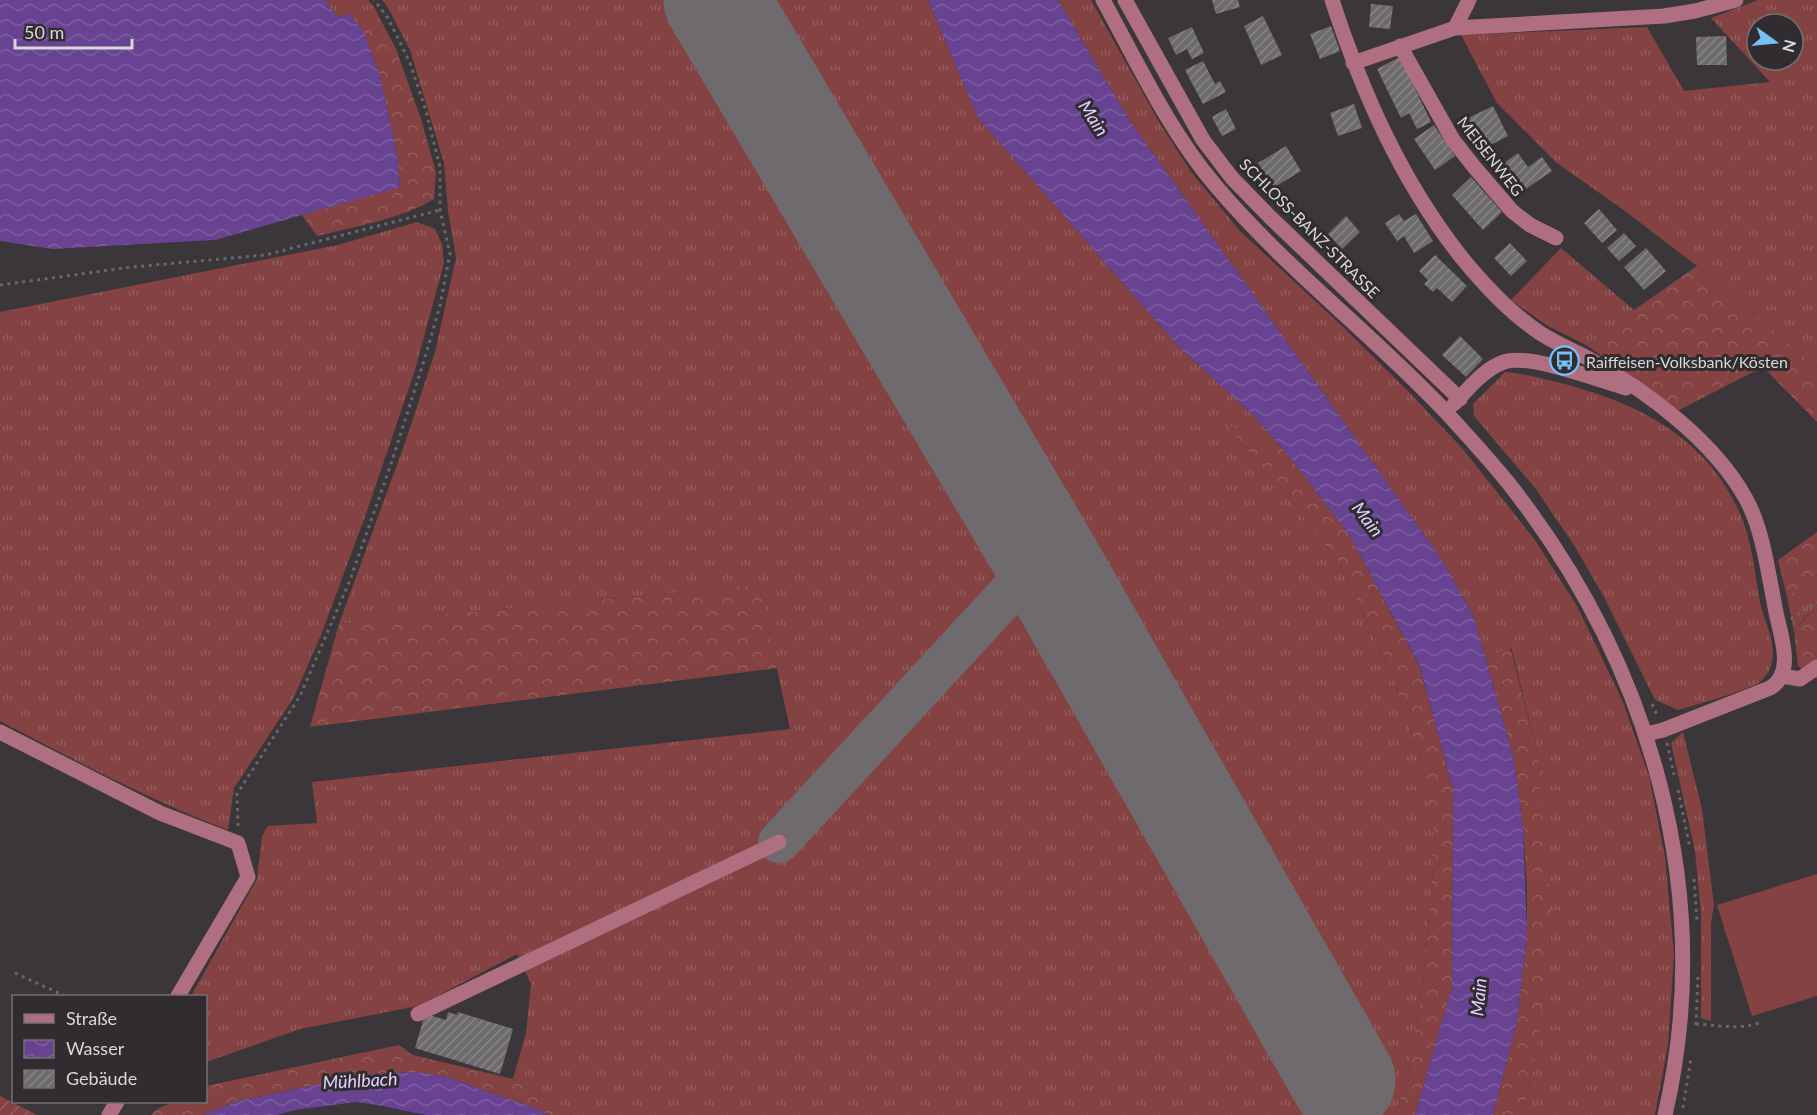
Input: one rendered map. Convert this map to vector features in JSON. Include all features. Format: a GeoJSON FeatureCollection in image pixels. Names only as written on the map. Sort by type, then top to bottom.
{"type":"FeatureCollection","features":[{"type":"Feature","properties":{"kind":"street"},"geometry":{"type":"LineString","coordinates":[[1103,0],[1165,112],[1194,158],[1214,184],[1277,250],[1446,413],[1510,485],[1553,545],[1611,649],[1647,734],[1673,838],[1681,898],[1683,951],[1679,1025],[1665,1115]]}},
{"type":"Feature","properties":{"kind":"street","name":"SCHLOSS-BANZ-STRASSE"},"geometry":{"type":"LineString","coordinates":[[1125,0],[1203,140],[1232,178],[1460,399]]}},
{"type":"Feature","properties":{"kind":"street"},"geometry":{"type":"LineString","coordinates":[[1332,0],[1353,63],[1394,153],[1428,210],[1483,283],[1523,321],[1541,334],[1591,360],[1641,392],[1681,423],[1728,469],[1747,500],[1759,534],[1779,626],[1784,662],[1782,676],[1770,688],[1664,730],[1647,734]]}},
{"type":"Feature","properties":{"kind":"street"},"geometry":{"type":"LineString","coordinates":[[1455,28],[1469,0]]}},
{"type":"Feature","properties":{"kind":"street"},"geometry":{"type":"LineString","coordinates":[[1353,63],[1455,28],[1664,16],[1695,11],[1736,0]]}},
{"type":"Feature","properties":{"kind":"street","name":"MEISENWEG"},"geometry":{"type":"LineString","coordinates":[[1400,46],[1452,140],[1467,159],[1512,211],[1530,225],[1556,238]]}},
{"type":"Feature","properties":{"kind":"street"},"geometry":{"type":"LineString","coordinates":[[1446,413],[1497,364],[1512,360],[1563,369],[1641,392]]}},
{"type":"Feature","properties":{"kind":"street"},"geometry":{"type":"LineString","coordinates":[[1782,676],[1800,679],[1817,667]]}},
{"type":"Feature","properties":{"kind":"street"},"geometry":{"type":"LineString","coordinates":[[0,732],[160,813],[238,843],[248,877],[179,995]]}},
{"type":"Feature","properties":{"kind":"street"},"geometry":{"type":"LineString","coordinates":[[418,1014],[779,842]]}},
{"type":"Feature","properties":{"kind":"path"},"geometry":{"type":"LineString","coordinates":[[238,843],[237,794],[300,696],[350,580],[409,407],[440,305],[450,254],[440,210],[440,167],[426,111],[410,63],[388,18],[374,0]]}},
{"type":"Feature","properties":{"kind":"path"},"geometry":{"type":"LineString","coordinates":[[0,285],[132,267],[265,255],[440,210]]}},
{"type":"Feature","properties":{"kind":"path"},"geometry":{"type":"LineString","coordinates":[[1779,626],[1817,602]]}},
{"type":"Feature","properties":{"kind":"path"},"geometry":{"type":"LineString","coordinates":[[15,973],[63,995]]}},
{"type":"Feature","properties":{"kind":"path"},"geometry":{"type":"LineString","coordinates":[[1696,1024],[1738,1026],[1763,1021]]}},
{"type":"Feature","properties":{"kind":"green space"},"geometry":{"type":"Polygon","coordinates":[[[325,0],[368,0],[376,9],[337,17],[325,0]]]}},
{"type":"Feature","properties":{"kind":"green space"},"geometry":{"type":"Polygon","coordinates":[[[382,0],[928,0],[978,118],[1179,347],[1252,414],[1285,451],[1225,424],[1292,501],[1340,565],[1390,669],[1423,767],[1433,818],[1433,870],[1423,984],[1407,1079],[1395,1115],[575,1115],[513,1079],[526,1033],[531,984],[517,954],[418,1006],[300,1029],[207,1062],[207,995],[192,995],[257,879],[262,836],[268,826],[317,823],[312,782],[790,729],[759,585],[339,624],[406,440],[435,352],[456,258],[448,211],[444,163],[410,50],[382,0]]]}},
{"type":"Feature","properties":{"kind":"green space"},"geometry":{"type":"Polygon","coordinates":[[[1058,0],[1091,0],[1159,122],[1191,172],[1240,231],[1343,327],[1462,448],[1535,540],[1577,606],[1623,702],[1649,776],[1665,857],[1674,954],[1668,1045],[1655,1115],[1523,1115],[1540,1029],[1543,825],[1537,751],[1511,647],[1486,659],[1473,615],[1442,560],[1130,121],[1058,0]]]}},
{"type":"Feature","properties":{"kind":"green space"},"geometry":{"type":"Polygon","coordinates":[[[1758,0],[1817,0],[1817,367],[1697,266],[1557,163],[1497,103],[1461,35],[1647,27],[1684,91],[1770,82],[1761,72],[1805,72],[1805,12],[1745,12],[1745,55],[1711,18],[1758,0]]]}},
{"type":"Feature","properties":{"kind":"green space"},"geometry":{"type":"Polygon","coordinates":[[[375,9],[396,49],[421,119],[436,172],[434,199],[392,217],[317,236],[302,215],[400,186],[397,154],[380,76],[364,32],[350,14],[375,9]]]}},
{"type":"Feature","properties":{"kind":"green space"},"geometry":{"type":"Polygon","coordinates":[[[417,222],[435,229],[442,244],[444,263],[415,370],[366,514],[321,635],[294,697],[234,788],[228,830],[141,793],[0,721],[0,312],[338,245],[417,222]]]}},
{"type":"Feature","properties":{"kind":"green space"},"geometry":{"type":"Polygon","coordinates":[[[1561,248],[1634,310],[1588,346],[1548,326],[1511,300],[1561,248]]]}},
{"type":"Feature","properties":{"kind":"green space"},"geometry":{"type":"Polygon","coordinates":[[[1697,266],[1817,367],[1817,422],[1763,367],[1677,411],[1588,346],[1634,310],[1697,266]]]}},
{"type":"Feature","properties":{"kind":"green space"},"geometry":{"type":"Polygon","coordinates":[[[1505,372],[1572,386],[1623,404],[1669,429],[1708,463],[1724,484],[1738,509],[1750,543],[1760,602],[1773,653],[1768,673],[1760,682],[1734,693],[1678,710],[1655,700],[1604,597],[1574,545],[1535,488],[1474,416],[1473,404],[1505,372]]]}},
{"type":"Feature","properties":{"kind":"green space"},"geometry":{"type":"Polygon","coordinates":[[[1224,423],[1285,451],[1350,536],[1420,668],[1453,789],[1452,988],[1415,1115],[1395,1115],[1407,1079],[1423,984],[1433,870],[1433,818],[1423,767],[1390,669],[1340,565],[1292,501],[1224,423]]]}},
{"type":"Feature","properties":{"kind":"green space"},"geometry":{"type":"Polygon","coordinates":[[[1817,532],[1817,575],[1787,597],[1778,560],[1817,532]]]}},
{"type":"Feature","properties":{"kind":"green space"},"geometry":{"type":"Polygon","coordinates":[[[1817,575],[1817,609],[1807,615],[1794,631],[1787,597],[1817,575]]]}},
{"type":"Feature","properties":{"kind":"green space"},"geometry":{"type":"Polygon","coordinates":[[[759,585],[777,668],[310,727],[339,624],[759,585]]]}},
{"type":"Feature","properties":{"kind":"green space"},"geometry":{"type":"Polygon","coordinates":[[[1817,609],[1817,679],[1798,666],[1794,631],[1808,615],[1817,609]]]}},
{"type":"Feature","properties":{"kind":"green space"},"geometry":{"type":"Polygon","coordinates":[[[1510,647],[1537,751],[1551,908],[1540,1029],[1523,1115],[1493,1115],[1517,1022],[1527,932],[1523,827],[1514,760],[1486,659],[1510,647]]]}},
{"type":"Feature","properties":{"kind":"green space"},"geometry":{"type":"Polygon","coordinates":[[[1683,732],[1702,809],[1714,905],[1711,924],[1711,1021],[1701,1018],[1701,913],[1695,851],[1671,743],[1683,732]]]}},
{"type":"Feature","properties":{"kind":"green space"},"geometry":{"type":"Polygon","coordinates":[[[1817,874],[1817,996],[1752,1016],[1717,905],[1817,874]]]}},
{"type":"Feature","properties":{"kind":"green space"},"geometry":{"type":"Polygon","coordinates":[[[399,1045],[413,1055],[513,1079],[575,1115],[548,1115],[446,1077],[417,1072],[369,1074],[238,1101],[203,1115],[151,1115],[170,1104],[207,1103],[207,1086],[399,1045]]]}},
{"type":"Feature","properties":{"kind":"green space"},"geometry":{"type":"Polygon","coordinates":[[[0,1096],[37,1115],[0,1115],[0,1096]]]}},
{"type":"Feature","properties":{"kind":"water"},"geometry":{"type":"Polygon","coordinates":[[[0,0],[325,0],[337,17],[350,14],[364,32],[380,76],[397,154],[400,187],[215,240],[53,249],[0,241],[0,0]]]}},
{"type":"Feature","properties":{"kind":"water","name":"Main"},"geometry":{"type":"Polygon","coordinates":[[[928,0],[1058,0],[1130,121],[1442,560],[1473,615],[1514,760],[1523,827],[1527,932],[1517,1022],[1493,1115],[1415,1115],[1452,987],[1453,789],[1420,667],[1350,536],[1285,451],[1252,414],[1179,347],[978,118],[928,0]]]}},
{"type":"Feature","properties":{"kind":"water","name":"Mühlbach"},"geometry":{"type":"Polygon","coordinates":[[[418,1072],[446,1077],[548,1115],[426,1115],[356,1102],[295,1110],[277,1115],[203,1115],[238,1101],[369,1074],[418,1072]]]}},
{"type":"Feature","properties":{"kind":"building"},"geometry":{"type":"Polygon","coordinates":[[[1212,0],[1238,0],[1240,7],[1216,14],[1212,0]]]}},
{"type":"Feature","properties":{"kind":"building"},"geometry":{"type":"Polygon","coordinates":[[[1371,4],[1393,6],[1390,29],[1369,27],[1371,4]]]}},
{"type":"Feature","properties":{"kind":"building"},"geometry":{"type":"Polygon","coordinates":[[[1263,16],[1282,55],[1261,65],[1244,26],[1263,16]]]}},
{"type":"Feature","properties":{"kind":"building"},"geometry":{"type":"Polygon","coordinates":[[[1331,26],[1340,51],[1320,59],[1310,34],[1331,26]]]}},
{"type":"Feature","properties":{"kind":"building"},"geometry":{"type":"Polygon","coordinates":[[[1192,27],[1204,53],[1192,59],[1187,49],[1176,55],[1168,38],[1192,27]]]}},
{"type":"Feature","properties":{"kind":"building"},"geometry":{"type":"Polygon","coordinates":[[[1726,36],[1727,65],[1697,65],[1696,37],[1726,36]]]}},
{"type":"Feature","properties":{"kind":"building"},"geometry":{"type":"Polygon","coordinates":[[[1400,57],[1431,122],[1417,129],[1409,113],[1401,118],[1377,69],[1400,57]]]}},
{"type":"Feature","properties":{"kind":"building"},"geometry":{"type":"Polygon","coordinates":[[[1203,61],[1215,84],[1220,81],[1226,92],[1203,104],[1185,70],[1203,61]]]}},
{"type":"Feature","properties":{"kind":"building"},"geometry":{"type":"Polygon","coordinates":[[[1354,104],[1362,128],[1338,136],[1330,113],[1354,104]]]}},
{"type":"Feature","properties":{"kind":"building"},"geometry":{"type":"Polygon","coordinates":[[[1493,106],[1508,136],[1483,149],[1468,118],[1493,106]]]}},
{"type":"Feature","properties":{"kind":"building"},"geometry":{"type":"Polygon","coordinates":[[[1226,109],[1236,129],[1222,136],[1212,117],[1226,109]]]}},
{"type":"Feature","properties":{"kind":"building"},"geometry":{"type":"Polygon","coordinates":[[[1434,125],[1455,156],[1435,170],[1414,139],[1434,125]]]}},
{"type":"Feature","properties":{"kind":"building"},"geometry":{"type":"Polygon","coordinates":[[[1286,146],[1301,171],[1273,188],[1258,163],[1286,146]]]}},
{"type":"Feature","properties":{"kind":"building"},"geometry":{"type":"Polygon","coordinates":[[[1518,153],[1528,167],[1542,157],[1552,171],[1520,193],[1501,165],[1518,153]]]}},
{"type":"Feature","properties":{"kind":"building"},"geometry":{"type":"Polygon","coordinates":[[[1471,177],[1502,212],[1483,230],[1452,195],[1471,177]]]}},
{"type":"Feature","properties":{"kind":"building"},"geometry":{"type":"Polygon","coordinates":[[[1599,209],[1617,230],[1602,243],[1584,223],[1599,209]]]}},
{"type":"Feature","properties":{"kind":"building"},"geometry":{"type":"Polygon","coordinates":[[[1399,214],[1404,221],[1416,214],[1433,241],[1414,253],[1404,236],[1397,241],[1385,223],[1399,214]]]}},
{"type":"Feature","properties":{"kind":"building"},"geometry":{"type":"Polygon","coordinates":[[[1346,216],[1360,232],[1342,249],[1328,234],[1346,216]]]}},
{"type":"Feature","properties":{"kind":"building"},"geometry":{"type":"Polygon","coordinates":[[[1624,233],[1636,246],[1619,261],[1607,248],[1624,233]]]}},
{"type":"Feature","properties":{"kind":"building"},"geometry":{"type":"Polygon","coordinates":[[[1510,243],[1527,261],[1511,276],[1494,258],[1510,243]]]}},
{"type":"Feature","properties":{"kind":"building"},"geometry":{"type":"Polygon","coordinates":[[[1646,248],[1666,271],[1644,290],[1624,267],[1646,248]]]}},
{"type":"Feature","properties":{"kind":"building"},"geometry":{"type":"Polygon","coordinates":[[[1435,255],[1467,286],[1452,302],[1437,288],[1433,292],[1424,284],[1428,280],[1419,271],[1435,255]]]}},
{"type":"Feature","properties":{"kind":"building"},"geometry":{"type":"Polygon","coordinates":[[[1460,336],[1483,359],[1466,377],[1442,355],[1460,336]]]}},
{"type":"Feature","properties":{"kind":"building"},"geometry":{"type":"Polygon","coordinates":[[[448,1012],[457,1015],[458,1012],[513,1029],[500,1074],[415,1048],[425,1014],[446,1020],[448,1012]]]}},
{"type":"Feature","properties":{"kind":"taxiway"},"geometry":{"type":"LineString","coordinates":[[779,842],[1044,555]]}},
{"type":"Feature","properties":{"kind":"runway"},"geometry":{"type":"LineString","coordinates":[[716,0],[1044,555],[1343,1080]]}},
{"type":"Feature","properties":{"kind":"place","name":"Raiffeisen-Volksbank/Kösten"},"geometry":{"type":"Point","coordinates":[1565,361]}}]}
